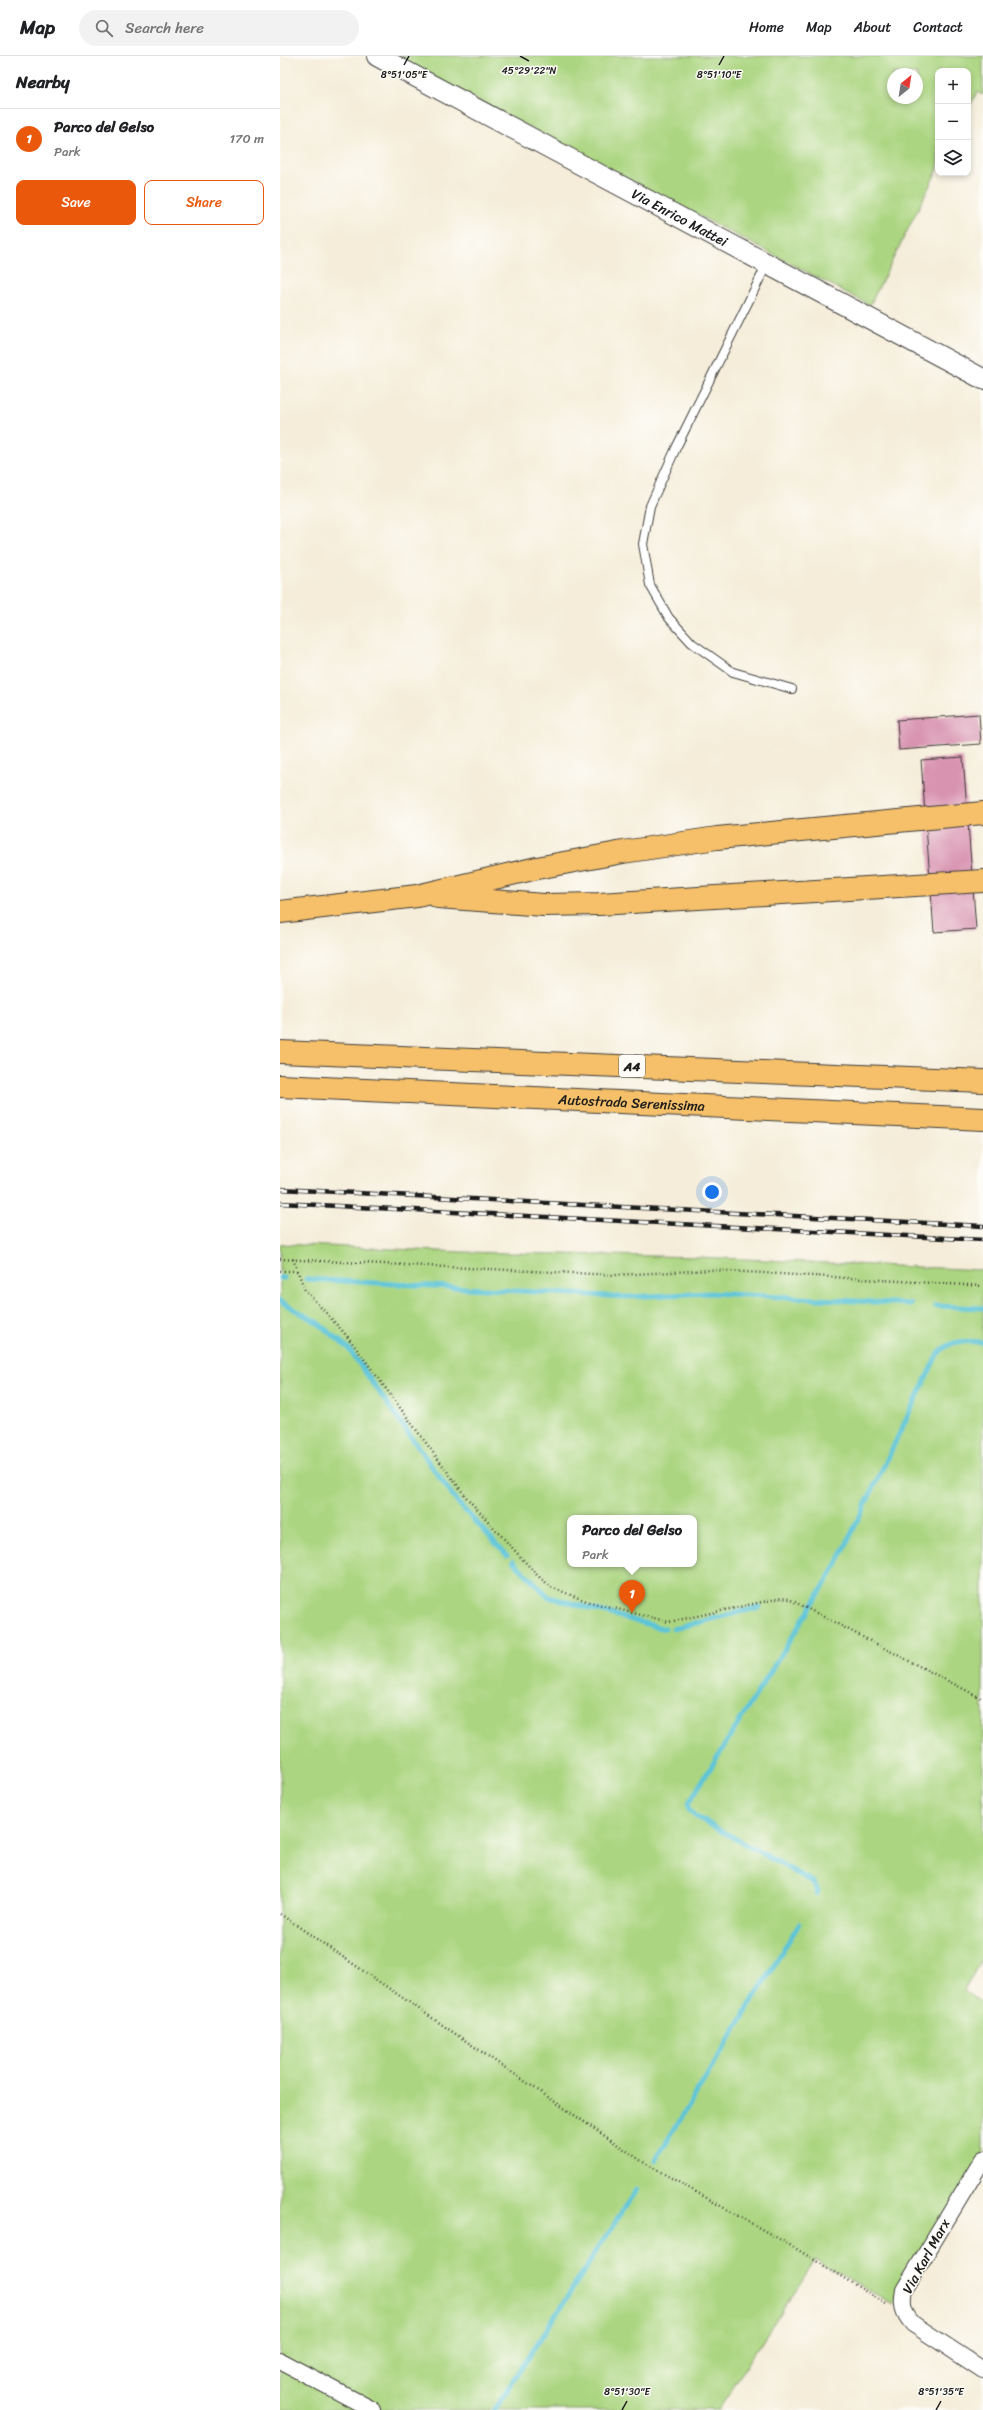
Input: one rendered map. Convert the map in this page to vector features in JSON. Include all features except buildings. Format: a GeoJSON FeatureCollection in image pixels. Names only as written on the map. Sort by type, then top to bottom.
{"type":"FeatureCollection","features":[{"type":"Feature","properties":{"kind":"highway"},"geometry":{"type":"LineString","coordinates":[[280,912],[417,896],[537,868],[670,844],[716,838],[983,813]]}},
{"type":"Feature","properties":{"kind":"highway"},"geometry":{"type":"LineString","coordinates":[[417,896],[544,905],[567,905],[983,881]]}},
{"type":"Feature","properties":{"kind":"highway","name":"A4"},"geometry":{"type":"LineString","coordinates":[[280,1052],[983,1081]]}},
{"type":"Feature","properties":{"kind":"highway","name":"Autostrada Serenissima"},"geometry":{"type":"LineString","coordinates":[[280,1086],[947,1117],[983,1120]]}},
{"type":"Feature","properties":{"kind":"street","name":"Via Enrico Mattei"},"geometry":{"type":"LineString","coordinates":[[377,56],[983,379]]}},
{"type":"Feature","properties":{"kind":"street","name":"Via Karl Marx"},"geometry":{"type":"LineString","coordinates":[[983,2159],[904,2290],[902,2303],[905,2315],[913,2324],[983,2370]]}},
{"type":"Feature","properties":{"kind":"street"},"geometry":{"type":"LineString","coordinates":[[280,2361],[373,2410]]}},
{"type":"Feature","properties":{"kind":"lane"},"geometry":{"type":"LineString","coordinates":[[767,264],[672,455],[650,506],[643,544],[650,585],[669,618],[692,643],[733,672],[792,688]]}},
{"type":"Feature","properties":{"kind":"path"},"geometry":{"type":"LineString","coordinates":[[280,1259],[615,1275],[712,1270],[983,1286]]}},
{"type":"Feature","properties":{"kind":"path"},"geometry":{"type":"LineString","coordinates":[[293,1259],[305,1290],[347,1336],[373,1369],[410,1423],[466,1497],[537,1575],[551,1587],[586,1601],[669,1622],[780,1598],[802,1605],[983,1699]]}},
{"type":"Feature","properties":{"kind":"path"},"geometry":{"type":"LineString","coordinates":[[280,1271],[298,1271]]}},
{"type":"Feature","properties":{"kind":"path"},"geometry":{"type":"LineString","coordinates":[[280,1914],[643,2162],[794,2248],[892,2307],[898,2310],[903,2308]]}},
{"type":"Feature","properties":{"kind":"green space"},"geometry":{"type":"Polygon","coordinates":[[[393,56],[983,56],[983,95],[977,92],[971,104],[971,68],[935,68],[935,175],[870,305],[393,56]]]}},
{"type":"Feature","properties":{"kind":"green space"},"geometry":{"type":"Polygon","coordinates":[[[280,1244],[462,1252],[699,1257],[983,1270],[983,1956],[964,1991],[983,2004],[983,2152],[893,2304],[815,2260],[718,2410],[280,2410],[280,1244]]]}},
{"type":"Feature","properties":{"kind":"waterway"},"geometry":{"type":"LineString","coordinates":[[306,1279],[626,1297],[709,1293],[911,1304]]}},
{"type":"Feature","properties":{"kind":"waterway"},"geometry":{"type":"LineString","coordinates":[[280,1301],[318,1323],[348,1348],[457,1502],[507,1555]]}},
{"type":"Feature","properties":{"kind":"waterway"},"geometry":{"type":"LineString","coordinates":[[935,1306],[983,1308]]}},
{"type":"Feature","properties":{"kind":"waterway"},"geometry":{"type":"LineString","coordinates":[[817,1894],[818,1891],[813,1882],[695,1816],[689,1810],[688,1804],[835,1568],[937,1355],[947,1346],[958,1342],[983,1342]]}},
{"type":"Feature","properties":{"kind":"waterway"},"geometry":{"type":"LineString","coordinates":[[513,1561],[549,1597],[665,1629]]}},
{"type":"Feature","properties":{"kind":"waterway"},"geometry":{"type":"LineString","coordinates":[[673,1629],[760,1607]]}},
{"type":"Feature","properties":{"kind":"waterway"},"geometry":{"type":"LineString","coordinates":[[655,2161],[799,1924]]}},
{"type":"Feature","properties":{"kind":"waterway"},"geometry":{"type":"LineString","coordinates":[[494,2410],[637,2189]]}},
{"type":"Feature","properties":{"kind":"railway"},"geometry":{"type":"LineString","coordinates":[[280,1189],[983,1226]]}},
{"type":"Feature","properties":{"kind":"railway"},"geometry":{"type":"LineString","coordinates":[[280,1203],[983,1240]]}},
{"type":"Feature","properties":{"kind":"place","name":"Parco del Gelso"},"geometry":{"type":"Point","coordinates":[632,1613]}}]}
